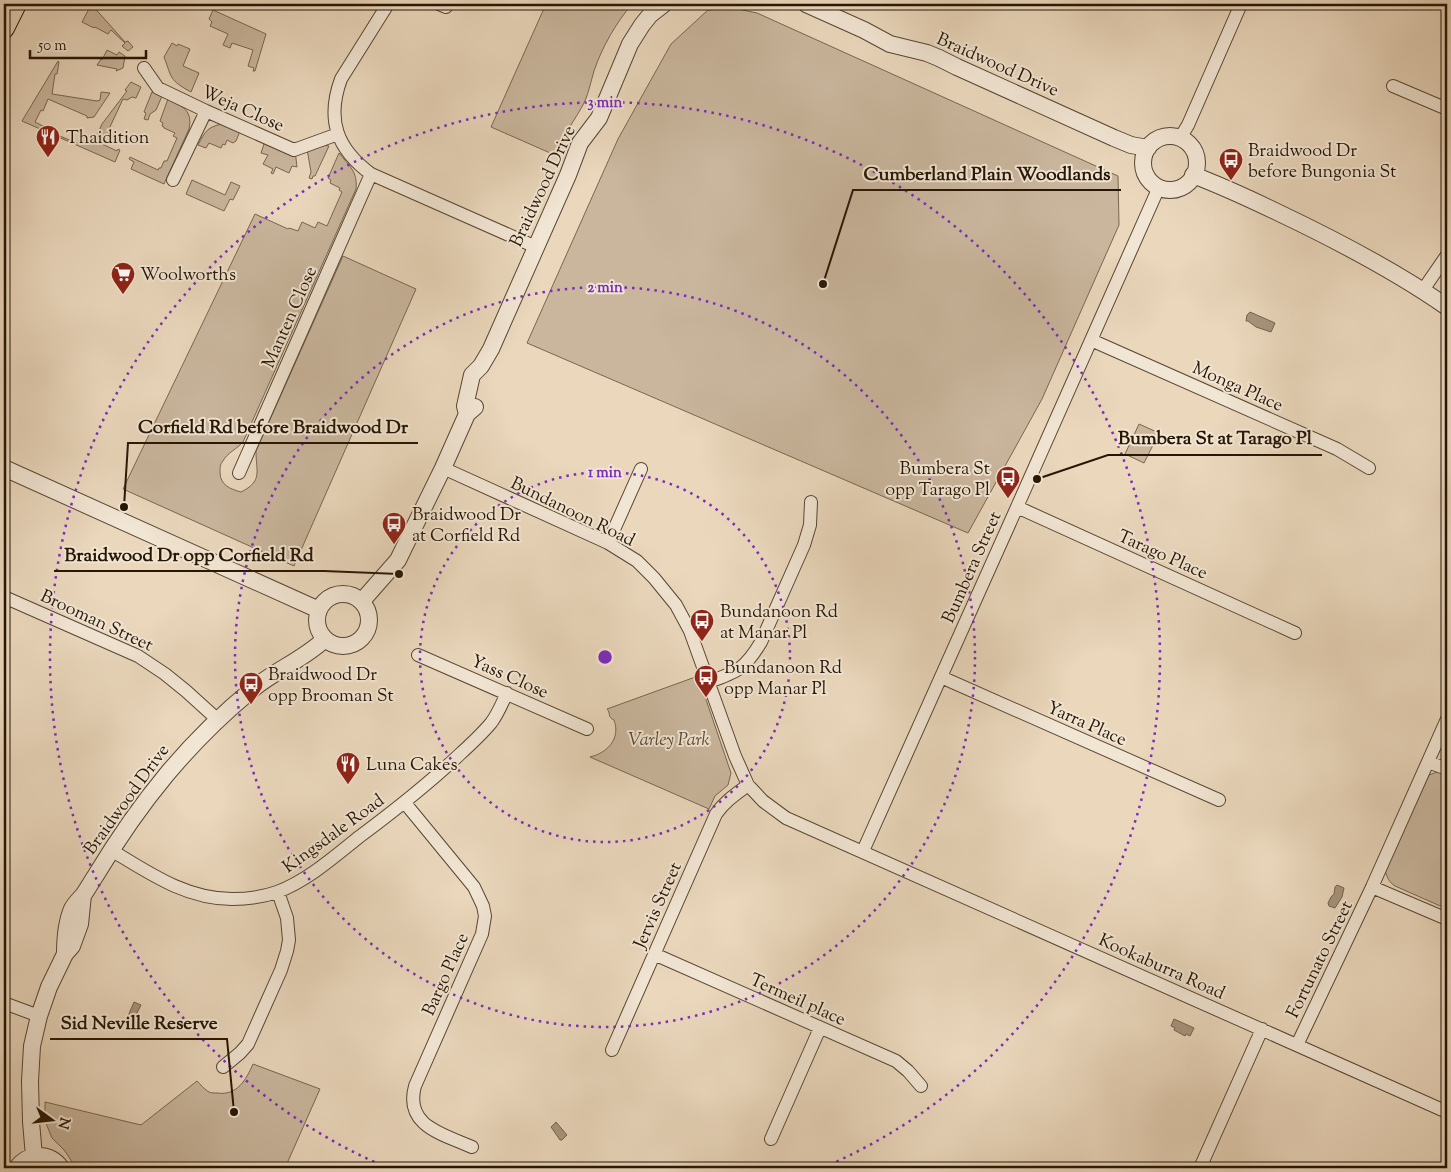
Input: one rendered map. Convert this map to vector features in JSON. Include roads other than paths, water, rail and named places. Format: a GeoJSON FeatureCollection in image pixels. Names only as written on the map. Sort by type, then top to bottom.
{"type":"FeatureCollection","features":[{"type":"Feature","properties":{"kind":"main road"},"geometry":{"type":"LineString","coordinates":[[4,20],[15,4]]}},
{"type":"Feature","properties":{"kind":"main road"},"geometry":{"type":"LineString","coordinates":[[4,28],[15,4]]}},
{"type":"Feature","properties":{"kind":"street"},"geometry":{"type":"LineString","coordinates":[[388,4],[341,79],[336,95],[334,116],[341,142],[352,157],[372,174],[536,247]]}},
{"type":"Feature","properties":{"kind":"street","name":"Braidwood Drive"},"geometry":{"type":"LineString","coordinates":[[362,601],[398,560],[467,414],[465,406],[472,375],[481,366],[490,349],[568,175],[578,148],[599,118],[630,44],[642,24],[664,4]]}},
{"type":"Feature","properties":{"kind":"street","name":"Braidwood Drive"},"geometry":{"type":"LineString","coordinates":[[806,4],[864,30],[884,42],[927,52],[957,68],[1114,138],[1132,145],[1148,148]]}},
{"type":"Feature","properties":{"kind":"street"},"geometry":{"type":"LineString","coordinates":[[1180,138],[1188,125],[1241,4]]}},
{"type":"Feature","properties":{"kind":"street","name":"Weja Close"},"geometry":{"type":"LineString","coordinates":[[144,68],[158,88],[294,150],[338,134]]}},
{"type":"Feature","properties":{"kind":"street"},"geometry":{"type":"LineString","coordinates":[[1393,86],[1447,110]]}},
{"type":"Feature","properties":{"kind":"street"},"geometry":{"type":"LineString","coordinates":[[173,180],[206,111]]}},
{"type":"Feature","properties":{"kind":"street"},"geometry":{"type":"LineString","coordinates":[[1162,137],[1180,138],[1188,143],[1193,150],[1196,158],[1194,175],[1189,182],[1175,189],[1167,190],[1152,184],[1147,178],[1143,163],[1144,155],[1148,148],[1154,141],[1162,137]]}},
{"type":"Feature","properties":{"kind":"street","name":"Manten Close"},"geometry":{"type":"LineString","coordinates":[[238,474],[372,174]]}},
{"type":"Feature","properties":{"kind":"street"},"geometry":{"type":"LineString","coordinates":[[1194,175],[1311,228],[1364,255],[1423,290],[1447,307]]}},
{"type":"Feature","properties":{"kind":"street","name":"Bumbera Street"},"geometry":{"type":"LineString","coordinates":[[862,851],[1159,188]]}},
{"type":"Feature","properties":{"kind":"street"},"geometry":{"type":"LineString","coordinates":[[1423,290],[1447,254]]}},
{"type":"Feature","properties":{"kind":"street","name":"Monga Place"},"geometry":{"type":"LineString","coordinates":[[1092,340],[1337,449],[1369,468]]}},
{"type":"Feature","properties":{"kind":"street"},"geometry":{"type":"LineString","coordinates":[[4,468],[319,610]]}},
{"type":"Feature","properties":{"kind":"street","name":"Bundanoon Road"},"geometry":{"type":"LineString","coordinates":[[443,468],[608,543],[637,562],[670,596],[690,631],[735,756],[748,785],[786,818],[862,851]]}},
{"type":"Feature","properties":{"kind":"street"},"geometry":{"type":"LineString","coordinates":[[608,543],[641,469]]}},
{"type":"Feature","properties":{"kind":"street"},"geometry":{"type":"LineString","coordinates":[[709,682],[742,668],[753,656],[761,642],[804,545],[810,525],[811,502]]}},
{"type":"Feature","properties":{"kind":"street","name":"Tarago Place"},"geometry":{"type":"LineString","coordinates":[[1017,507],[1295,633]]}},
{"type":"Feature","properties":{"kind":"street"},"geometry":{"type":"LineString","coordinates":[[338,594],[355,596],[362,601],[367,609],[369,617],[365,635],[351,645],[333,644],[320,633],[317,618],[319,610],[330,597],[338,594]]}},
{"type":"Feature","properties":{"kind":"street","name":"Brooman Street"},"geometry":{"type":"LineString","coordinates":[[4,597],[138,656],[172,679],[218,720]]}},
{"type":"Feature","properties":{"kind":"street","name":"Braidwood Drive"},"geometry":{"type":"LineString","coordinates":[[34,1156],[30,1081],[32,1046],[39,1016],[49,987],[65,954],[67,922],[73,907],[160,782],[188,749],[255,687],[275,672],[311,652],[325,639]]}},
{"type":"Feature","properties":{"kind":"street","name":"Yass Close"},"geometry":{"type":"LineString","coordinates":[[418,655],[587,729]]}},
{"type":"Feature","properties":{"kind":"street","name":"Yarra Place"},"geometry":{"type":"LineString","coordinates":[[941,677],[1218,800]]}},
{"type":"Feature","properties":{"kind":"street","name":"Kingsdale Road"},"geometry":{"type":"LineString","coordinates":[[111,850],[173,886],[203,896],[240,899],[278,892],[330,860],[435,777],[490,724],[507,693]]}},
{"type":"Feature","properties":{"kind":"street","name":"Fortunato Street"},"geometry":{"type":"LineString","coordinates":[[1297,1045],[1372,887],[1447,719]]}},
{"type":"Feature","properties":{"kind":"street"},"geometry":{"type":"LineString","coordinates":[[1428,762],[1447,769]]}},
{"type":"Feature","properties":{"kind":"street","name":"Jervis Street"},"geometry":{"type":"LineString","coordinates":[[612,1050],[716,814],[731,796],[748,785]]}},
{"type":"Feature","properties":{"kind":"street","name":"Bargo Place"},"geometry":{"type":"LineString","coordinates":[[405,802],[474,888],[483,906],[482,934],[412,1093],[413,1109],[421,1121],[434,1130],[472,1147]]}},
{"type":"Feature","properties":{"kind":"street","name":"Kookaburra Road"},"geometry":{"type":"LineString","coordinates":[[862,851],[1447,1112]]}},
{"type":"Feature","properties":{"kind":"street","name":"Fortunato Street"},"geometry":{"type":"LineString","coordinates":[[1372,887],[1447,920]]}},
{"type":"Feature","properties":{"kind":"street"},"geometry":{"type":"LineString","coordinates":[[223,1067],[248,1044],[285,959],[289,940],[287,918],[278,892]]}},
{"type":"Feature","properties":{"kind":"street","name":"Termeil place"},"geometry":{"type":"LineString","coordinates":[[654,954],[896,1061],[921,1086]]}},
{"type":"Feature","properties":{"kind":"street"},"geometry":{"type":"LineString","coordinates":[[4,1003],[39,1016]]}},
{"type":"Feature","properties":{"kind":"street"},"geometry":{"type":"LineString","coordinates":[[771,1139],[820,1028]]}},
{"type":"Feature","properties":{"kind":"street"},"geometry":{"type":"LineString","coordinates":[[1200,1168],[1262,1029]]}},
{"type":"Feature","properties":{"kind":"street"},"geometry":{"type":"LineString","coordinates":[[17,1168],[26,1159],[34,1156],[44,1156],[53,1159],[62,1168]]}},
{"type":"Feature","properties":{"kind":"place","name":"Thaidition"},"geometry":{"type":"Point","coordinates":[48,158]}},
{"type":"Feature","properties":{"kind":"place","name":"Braidwood Dr before Bungonia St"},"geometry":{"type":"Point","coordinates":[1231,181]}},
{"type":"Feature","properties":{"kind":"place","name":"Cumberland Plain Woodlands"},"geometry":{"type":"Point","coordinates":[823,284]}},
{"type":"Feature","properties":{"kind":"place","name":"Woolworths"},"geometry":{"type":"Point","coordinates":[123,295]}},
{"type":"Feature","properties":{"kind":"place","name":"Bumbera St at Tarago Pl"},"geometry":{"type":"Point","coordinates":[1037,479]}},
{"type":"Feature","properties":{"kind":"place","name":"Bumbera St opp Tarago Pl"},"geometry":{"type":"Point","coordinates":[1008,499]}},
{"type":"Feature","properties":{"kind":"place","name":"Corfield Rd before Braidwood Dr"},"geometry":{"type":"Point","coordinates":[124,507]}},
{"type":"Feature","properties":{"kind":"place","name":"Braidwood Dr at Corfield Rd"},"geometry":{"type":"Point","coordinates":[394,545]}},
{"type":"Feature","properties":{"kind":"place","name":"Braidwood Dr opp Corfield Rd"},"geometry":{"type":"Point","coordinates":[399,574]}},
{"type":"Feature","properties":{"kind":"place","name":"Bundanoon Rd at Manar Pl"},"geometry":{"type":"Point","coordinates":[702,642]}},
{"type":"Feature","properties":{"kind":"place","name":"Bundanoon Rd opp Manar Pl"},"geometry":{"type":"Point","coordinates":[706,698]}},
{"type":"Feature","properties":{"kind":"place","name":"Braidwood Dr opp Brooman St"},"geometry":{"type":"Point","coordinates":[251,705]}},
{"type":"Feature","properties":{"kind":"place","name":"Luna Cakes"},"geometry":{"type":"Point","coordinates":[348,785]}},
{"type":"Feature","properties":{"kind":"place","name":"Sid Neville Reserve"},"geometry":{"type":"Point","coordinates":[234,1112]}},
{"type":"Feature","properties":{"kind":"park label","name":"Varley Park"},"geometry":{"type":"Point","coordinates":[669,739]}}]}
